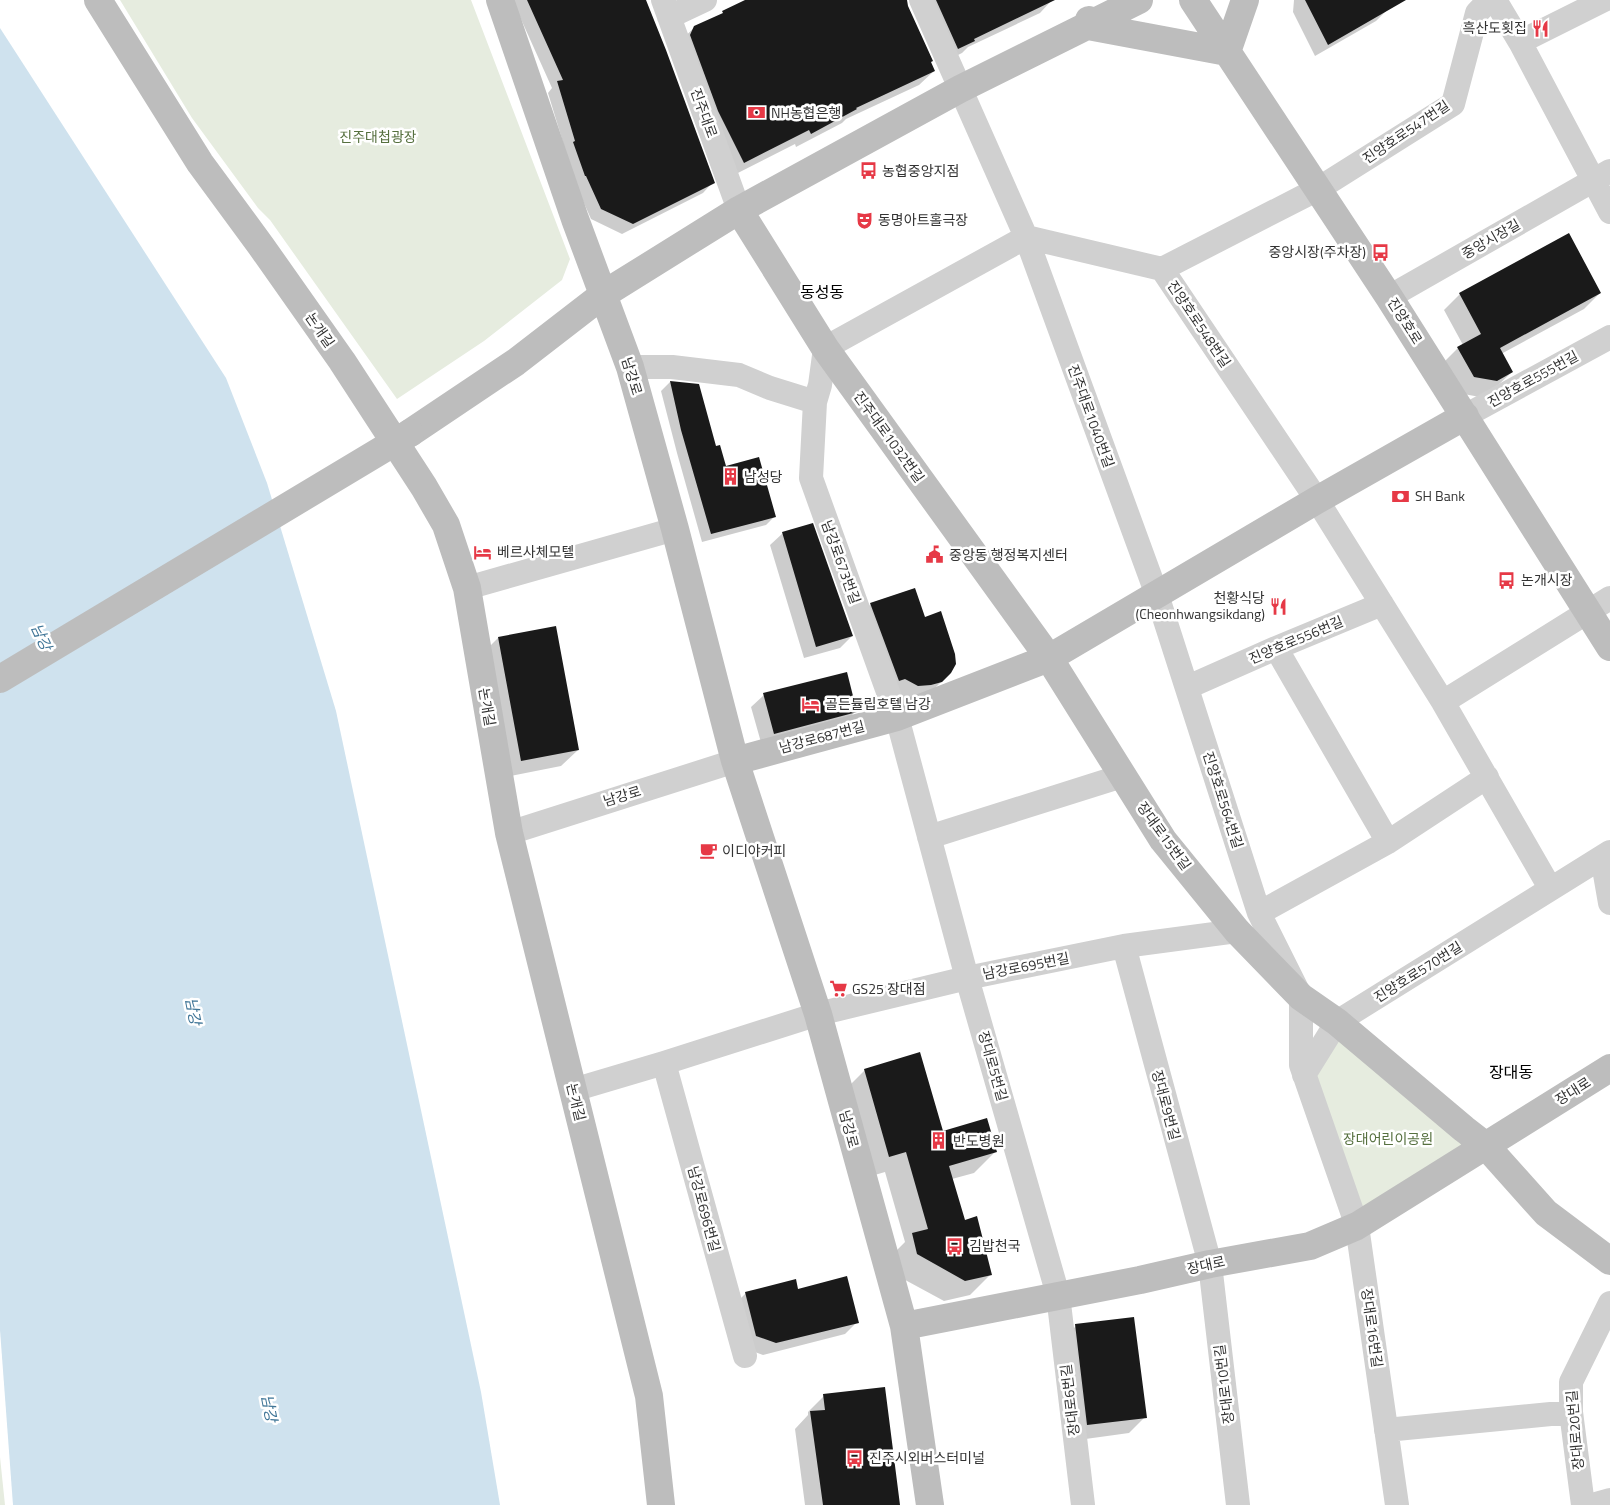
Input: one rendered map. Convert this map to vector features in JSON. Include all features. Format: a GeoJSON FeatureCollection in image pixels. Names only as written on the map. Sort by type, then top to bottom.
{"type":"FeatureCollection","features":[{"type":"Feature","properties":{"kind":"street","name":"논개길"},"geometry":{"type":"LineString","coordinates":[[98,0],[200,163],[342,361],[424,487],[446,525],[467,588],[509,832],[650,1396],[661,1505]]}},
{"type":"Feature","properties":{"kind":"street","name":"남강로"},"geometry":{"type":"LineString","coordinates":[[500,0],[575,219],[630,367],[675,530],[735,761],[818,1014],[904,1326],[930,1505]]}},
{"type":"Feature","properties":{"kind":"street"},"geometry":{"type":"LineString","coordinates":[[666,8],[705,0]]}},
{"type":"Feature","properties":{"kind":"street","name":"진주대로1040번길"},"geometry":{"type":"LineString","coordinates":[[921,0],[1026,237],[1157,595]]}},
{"type":"Feature","properties":{"kind":"street"},"geometry":{"type":"LineString","coordinates":[[1088,26],[1096,0]]}},
{"type":"Feature","properties":{"kind":"street"},"geometry":{"type":"LineString","coordinates":[[0,679],[410,433],[516,362],[604,294],[739,210],[960,88],[1139,0]]}},
{"type":"Feature","properties":{"kind":"street","name":"진양호로"},"geometry":{"type":"LineString","coordinates":[[1193,0],[1389,296],[1465,416],[1599,605],[1610,647]]}},
{"type":"Feature","properties":{"kind":"street"},"geometry":{"type":"LineString","coordinates":[[1088,26],[1227,52],[1246,0]]}},
{"type":"Feature","properties":{"kind":"street","name":"진양호로547번길"},"geometry":{"type":"LineString","coordinates":[[1318,189],[1453,104],[1477,14],[1489,0]]}},
{"type":"Feature","properties":{"kind":"street"},"geometry":{"type":"LineString","coordinates":[[1494,0],[1602,176],[1610,212]]}},
{"type":"Feature","properties":{"kind":"street"},"geometry":{"type":"LineString","coordinates":[[1520,42],[1604,0]]}},
{"type":"Feature","properties":{"kind":"street","name":"진주대로"},"geometry":{"type":"LineString","coordinates":[[666,8],[739,210]]}},
{"type":"Feature","properties":{"kind":"street","name":"중앙시장길"},"geometry":{"type":"LineString","coordinates":[[1389,296],[1602,176]]}},
{"type":"Feature","properties":{"kind":"street","name":"진양호로548번길"},"geometry":{"type":"LineString","coordinates":[[1317,500],[1162,269],[1318,189]]}},
{"type":"Feature","properties":{"kind":"street","name":"진주대로1032번길"},"geometry":{"type":"LineString","coordinates":[[739,210],[825,348],[1048,658]]}},
{"type":"Feature","properties":{"kind":"street"},"geometry":{"type":"LineString","coordinates":[[825,348],[1026,237],[1162,269]]}},
{"type":"Feature","properties":{"kind":"street","name":"진양호로555번길"},"geometry":{"type":"LineString","coordinates":[[1465,416],[1607,345]]}},
{"type":"Feature","properties":{"kind":"street","name":"남강로673번길"},"geometry":{"type":"LineString","coordinates":[[825,348],[820,385],[815,402],[812,478],[897,717]]}},
{"type":"Feature","properties":{"kind":"street"},"geometry":{"type":"LineString","coordinates":[[630,367],[672,367],[739,375],[770,388],[815,402]]}},
{"type":"Feature","properties":{"kind":"street"},"geometry":{"type":"LineString","coordinates":[[1048,658],[1317,500],[1465,416]]}},
{"type":"Feature","properties":{"kind":"street"},"geometry":{"type":"LineString","coordinates":[[1317,500],[1443,702],[1550,888]]}},
{"type":"Feature","properties":{"kind":"street"},"geometry":{"type":"LineString","coordinates":[[467,588],[675,530]]}},
{"type":"Feature","properties":{"kind":"street"},"geometry":{"type":"LineString","coordinates":[[1157,595],[1188,687]]}},
{"type":"Feature","properties":{"kind":"street","name":"진양호로556번길"},"geometry":{"type":"LineString","coordinates":[[1188,687],[1382,604]]}},
{"type":"Feature","properties":{"kind":"street"},"geometry":{"type":"LineString","coordinates":[[1443,702],[1599,605]]}},
{"type":"Feature","properties":{"kind":"street"},"geometry":{"type":"LineString","coordinates":[[1276,648],[1388,842]]}},
{"type":"Feature","properties":{"kind":"street","name":"남강로687번길"},"geometry":{"type":"LineString","coordinates":[[735,761],[897,717],[1048,658]]}},
{"type":"Feature","properties":{"kind":"street","name":"장대로15번길"},"geometry":{"type":"LineString","coordinates":[[1048,658],[1163,840],[1237,930],[1301,997],[1337,1022]]}},
{"type":"Feature","properties":{"kind":"street","name":"진양호로564번길"},"geometry":{"type":"LineString","coordinates":[[1188,687],[1259,913],[1301,997]]}},
{"type":"Feature","properties":{"kind":"street","name":"장대로5번길"},"geometry":{"type":"LineString","coordinates":[[897,717],[967,978],[1058,1295]]}},
{"type":"Feature","properties":{"kind":"street","name":"남강로"},"geometry":{"type":"LineString","coordinates":[[509,832],[735,761]]}},
{"type":"Feature","properties":{"kind":"street"},"geometry":{"type":"LineString","coordinates":[[929,837],[1122,776]]}},
{"type":"Feature","properties":{"kind":"street"},"geometry":{"type":"LineString","coordinates":[[1259,913],[1388,842],[1487,777]]}},
{"type":"Feature","properties":{"kind":"street"},"geometry":{"type":"LineString","coordinates":[[1606,855],[1610,904]]}},
{"type":"Feature","properties":{"kind":"street","name":"진양호로570번길"},"geometry":{"type":"LineString","coordinates":[[1304,1074],[1337,1022],[1550,888],[1606,855]]}},
{"type":"Feature","properties":{"kind":"street","name":"남강로695번길"},"geometry":{"type":"LineString","coordinates":[[818,1014],[967,978],[1124,946],[1237,930]]}},
{"type":"Feature","properties":{"kind":"street","name":"장대로9번길"},"geometry":{"type":"LineString","coordinates":[[1124,946],[1210,1264]]}},
{"type":"Feature","properties":{"kind":"street"},"geometry":{"type":"LineString","coordinates":[[1301,997],[1301,1065],[1357,1226]]}},
{"type":"Feature","properties":{"kind":"street"},"geometry":{"type":"LineString","coordinates":[[573,1090],[818,1014]]}},
{"type":"Feature","properties":{"kind":"street"},"geometry":{"type":"LineString","coordinates":[[1337,1022],[1486,1146],[1546,1213],[1610,1260]]}},
{"type":"Feature","properties":{"kind":"street","name":"남강로696번길"},"geometry":{"type":"LineString","coordinates":[[664,1063],[745,1356]]}},
{"type":"Feature","properties":{"kind":"street","name":"장대로"},"geometry":{"type":"LineString","coordinates":[[904,1326],[1140,1280],[1210,1264],[1310,1246],[1357,1226],[1610,1068]]}},
{"type":"Feature","properties":{"kind":"street","name":"장대로16번길"},"geometry":{"type":"LineString","coordinates":[[1357,1226],[1396,1505]]}},
{"type":"Feature","properties":{"kind":"street","name":"장대로10번길"},"geometry":{"type":"LineString","coordinates":[[1210,1264],[1238,1505]]}},
{"type":"Feature","properties":{"kind":"street","name":"장대로6번길"},"geometry":{"type":"LineString","coordinates":[[1058,1295],[1083,1505]]}},
{"type":"Feature","properties":{"kind":"street","name":"장대로20번길"},"geometry":{"type":"LineString","coordinates":[[1583,1505],[1570,1412],[1570,1382],[1610,1303]]}},
{"type":"Feature","properties":{"kind":"street"},"geometry":{"type":"LineString","coordinates":[[1386,1430],[1570,1412]]}},
{"type":"Feature","properties":{"kind":"street"},"geometry":{"type":"LineString","coordinates":[[1592,1505],[1610,1500]]}},
{"type":"Feature","properties":{"kind":"green space","name":"진주대첩광장"},"geometry":{"type":"Polygon","coordinates":[[[120,0],[471,0],[570,259],[562,280],[484,341],[397,399],[270,220],[258,208],[192,118],[120,0]]]}},
{"type":"Feature","properties":{"kind":"green space","name":"장대어린이공원"},"geometry":{"type":"Polygon","coordinates":[[[1337,1022],[1486,1146],[1357,1226],[1304,1075],[1337,1022]]]}},
{"type":"Feature","properties":{"kind":"green space"},"geometry":{"type":"Polygon","coordinates":[[[0,1457],[5,1505],[0,1505],[0,1457]]]}},
{"type":"Feature","properties":{"kind":"water","name":"남강"},"geometry":{"type":"Polygon","coordinates":[[[0,28],[226,378],[267,483],[336,711],[481,1392],[500,1505],[13,1505],[0,1330],[0,28]]]}},
{"type":"Feature","properties":{"kind":"building"},"geometry":{"type":"Polygon","coordinates":[[[527,0],[646,0],[715,183],[633,224],[601,209],[585,176],[573,142],[575,141],[557,81],[563,80],[527,0]]]}},
{"type":"Feature","properties":{"kind":"building"},"geometry":{"type":"Polygon","coordinates":[[[745,0],[907,0],[933,61],[931,62],[935,71],[856,108],[811,134],[809,130],[744,163],[718,111],[690,35],[694,26],[723,13],[722,11],[745,0]]]}},
{"type":"Feature","properties":{"kind":"building"},"geometry":{"type":"Polygon","coordinates":[[[936,0],[1055,0],[974,39],[975,41],[958,49],[936,0]]]}},
{"type":"Feature","properties":{"kind":"building"},"geometry":{"type":"Polygon","coordinates":[[[1305,0],[1406,0],[1328,45],[1305,0]]]}},
{"type":"Feature","properties":{"kind":"building"},"geometry":{"type":"Polygon","coordinates":[[[1569,233],[1601,293],[1500,348],[1513,372],[1497,381],[1474,377],[1457,347],[1481,334],[1459,293],[1569,233]]]}},
{"type":"Feature","properties":{"kind":"building"},"geometry":{"type":"Polygon","coordinates":[[[670,381],[699,384],[716,446],[720,445],[726,466],[759,457],[776,517],[711,534],[681,430],[670,381]]]}},
{"type":"Feature","properties":{"kind":"building"},"geometry":{"type":"Polygon","coordinates":[[[813,523],[853,636],[816,647],[782,532],[813,523]]]}},
{"type":"Feature","properties":{"kind":"building"},"geometry":{"type":"Polygon","coordinates":[[[915,588],[925,617],[941,611],[955,654],[956,664],[951,673],[942,682],[931,685],[918,686],[905,679],[899,681],[870,603],[915,588]]]}},
{"type":"Feature","properties":{"kind":"building"},"geometry":{"type":"Polygon","coordinates":[[[556,626],[579,750],[521,761],[498,637],[556,626]]]}},
{"type":"Feature","properties":{"kind":"building","name":"골든튤립호텔 남강"},"geometry":{"type":"Polygon","coordinates":[[[847,672],[857,712],[774,734],[763,693],[847,672]]]}},
{"type":"Feature","properties":{"kind":"building","name":"반도병원"},"geometry":{"type":"Polygon","coordinates":[[[920,1052],[943,1131],[987,1118],[997,1152],[949,1166],[965,1220],[977,1216],[992,1275],[965,1281],[917,1254],[912,1233],[928,1229],[906,1152],[889,1157],[864,1069],[920,1052]]]}},
{"type":"Feature","properties":{"kind":"building"},"geometry":{"type":"Polygon","coordinates":[[[847,1276],[859,1323],[776,1343],[756,1336],[745,1292],[796,1279],[798,1289],[847,1276]]]}},
{"type":"Feature","properties":{"kind":"building"},"geometry":{"type":"Polygon","coordinates":[[[1134,1317],[1147,1418],[1087,1425],[1075,1324],[1134,1317]]]}},
{"type":"Feature","properties":{"kind":"building","name":"진주시외버스터미널"},"geometry":{"type":"Polygon","coordinates":[[[885,1387],[900,1505],[823,1505],[810,1411],[825,1410],[823,1394],[885,1387]]]}},
{"type":"Feature","properties":{"kind":"place","name":"흑산도횟집"},"geometry":{"type":"Point","coordinates":[1541,28]}},
{"type":"Feature","properties":{"kind":"place","name":"NH농협은행"},"geometry":{"type":"Point","coordinates":[757,113]}},
{"type":"Feature","properties":{"kind":"place","name":"농협중앙지점"},"geometry":{"type":"Point","coordinates":[868,171]}},
{"type":"Feature","properties":{"kind":"place","name":"동명아트홀극장"},"geometry":{"type":"Point","coordinates":[864,220]}},
{"type":"Feature","properties":{"kind":"place","name":"중앙시장(주차장)"},"geometry":{"type":"Point","coordinates":[1380,252]}},
{"type":"Feature","properties":{"kind":"place","name":"남성당"},"geometry":{"type":"Point","coordinates":[730,477]}},
{"type":"Feature","properties":{"kind":"place","name":"SH Bank"},"geometry":{"type":"Point","coordinates":[1401,496]}},
{"type":"Feature","properties":{"kind":"place","name":"베르사체모텔"},"geometry":{"type":"Point","coordinates":[483,552]}},
{"type":"Feature","properties":{"kind":"place","name":"중앙동 행정복지센터"},"geometry":{"type":"Point","coordinates":[935,555]}},
{"type":"Feature","properties":{"kind":"place","name":"논개시장"},"geometry":{"type":"Point","coordinates":[1507,580]}},
{"type":"Feature","properties":{"kind":"place","name":"천황식당 (Cheonhwangsikdang)"},"geometry":{"type":"Point","coordinates":[1279,606]}},
{"type":"Feature","properties":{"kind":"place","name":"골든튤립호텔 남강"},"geometry":{"type":"Point","coordinates":[811,704]}},
{"type":"Feature","properties":{"kind":"place","name":"이디야커피"},"geometry":{"type":"Point","coordinates":[708,851]}},
{"type":"Feature","properties":{"kind":"place","name":"GS25 장대점"},"geometry":{"type":"Point","coordinates":[838,989]}},
{"type":"Feature","properties":{"kind":"place","name":"반도병원"},"geometry":{"type":"Point","coordinates":[939,1141]}},
{"type":"Feature","properties":{"kind":"place","name":"김밥천국"},"geometry":{"type":"Point","coordinates":[955,1246]}},
{"type":"Feature","properties":{"kind":"place","name":"진주시외버스터미널"},"geometry":{"type":"Point","coordinates":[855,1458]}},
{"type":"Feature","properties":{"kind":"district","name":"동성동"},"geometry":{"type":"Point","coordinates":[822,292]}},
{"type":"Feature","properties":{"kind":"district","name":"장대동"},"geometry":{"type":"Point","coordinates":[1511,1072]}}]}
